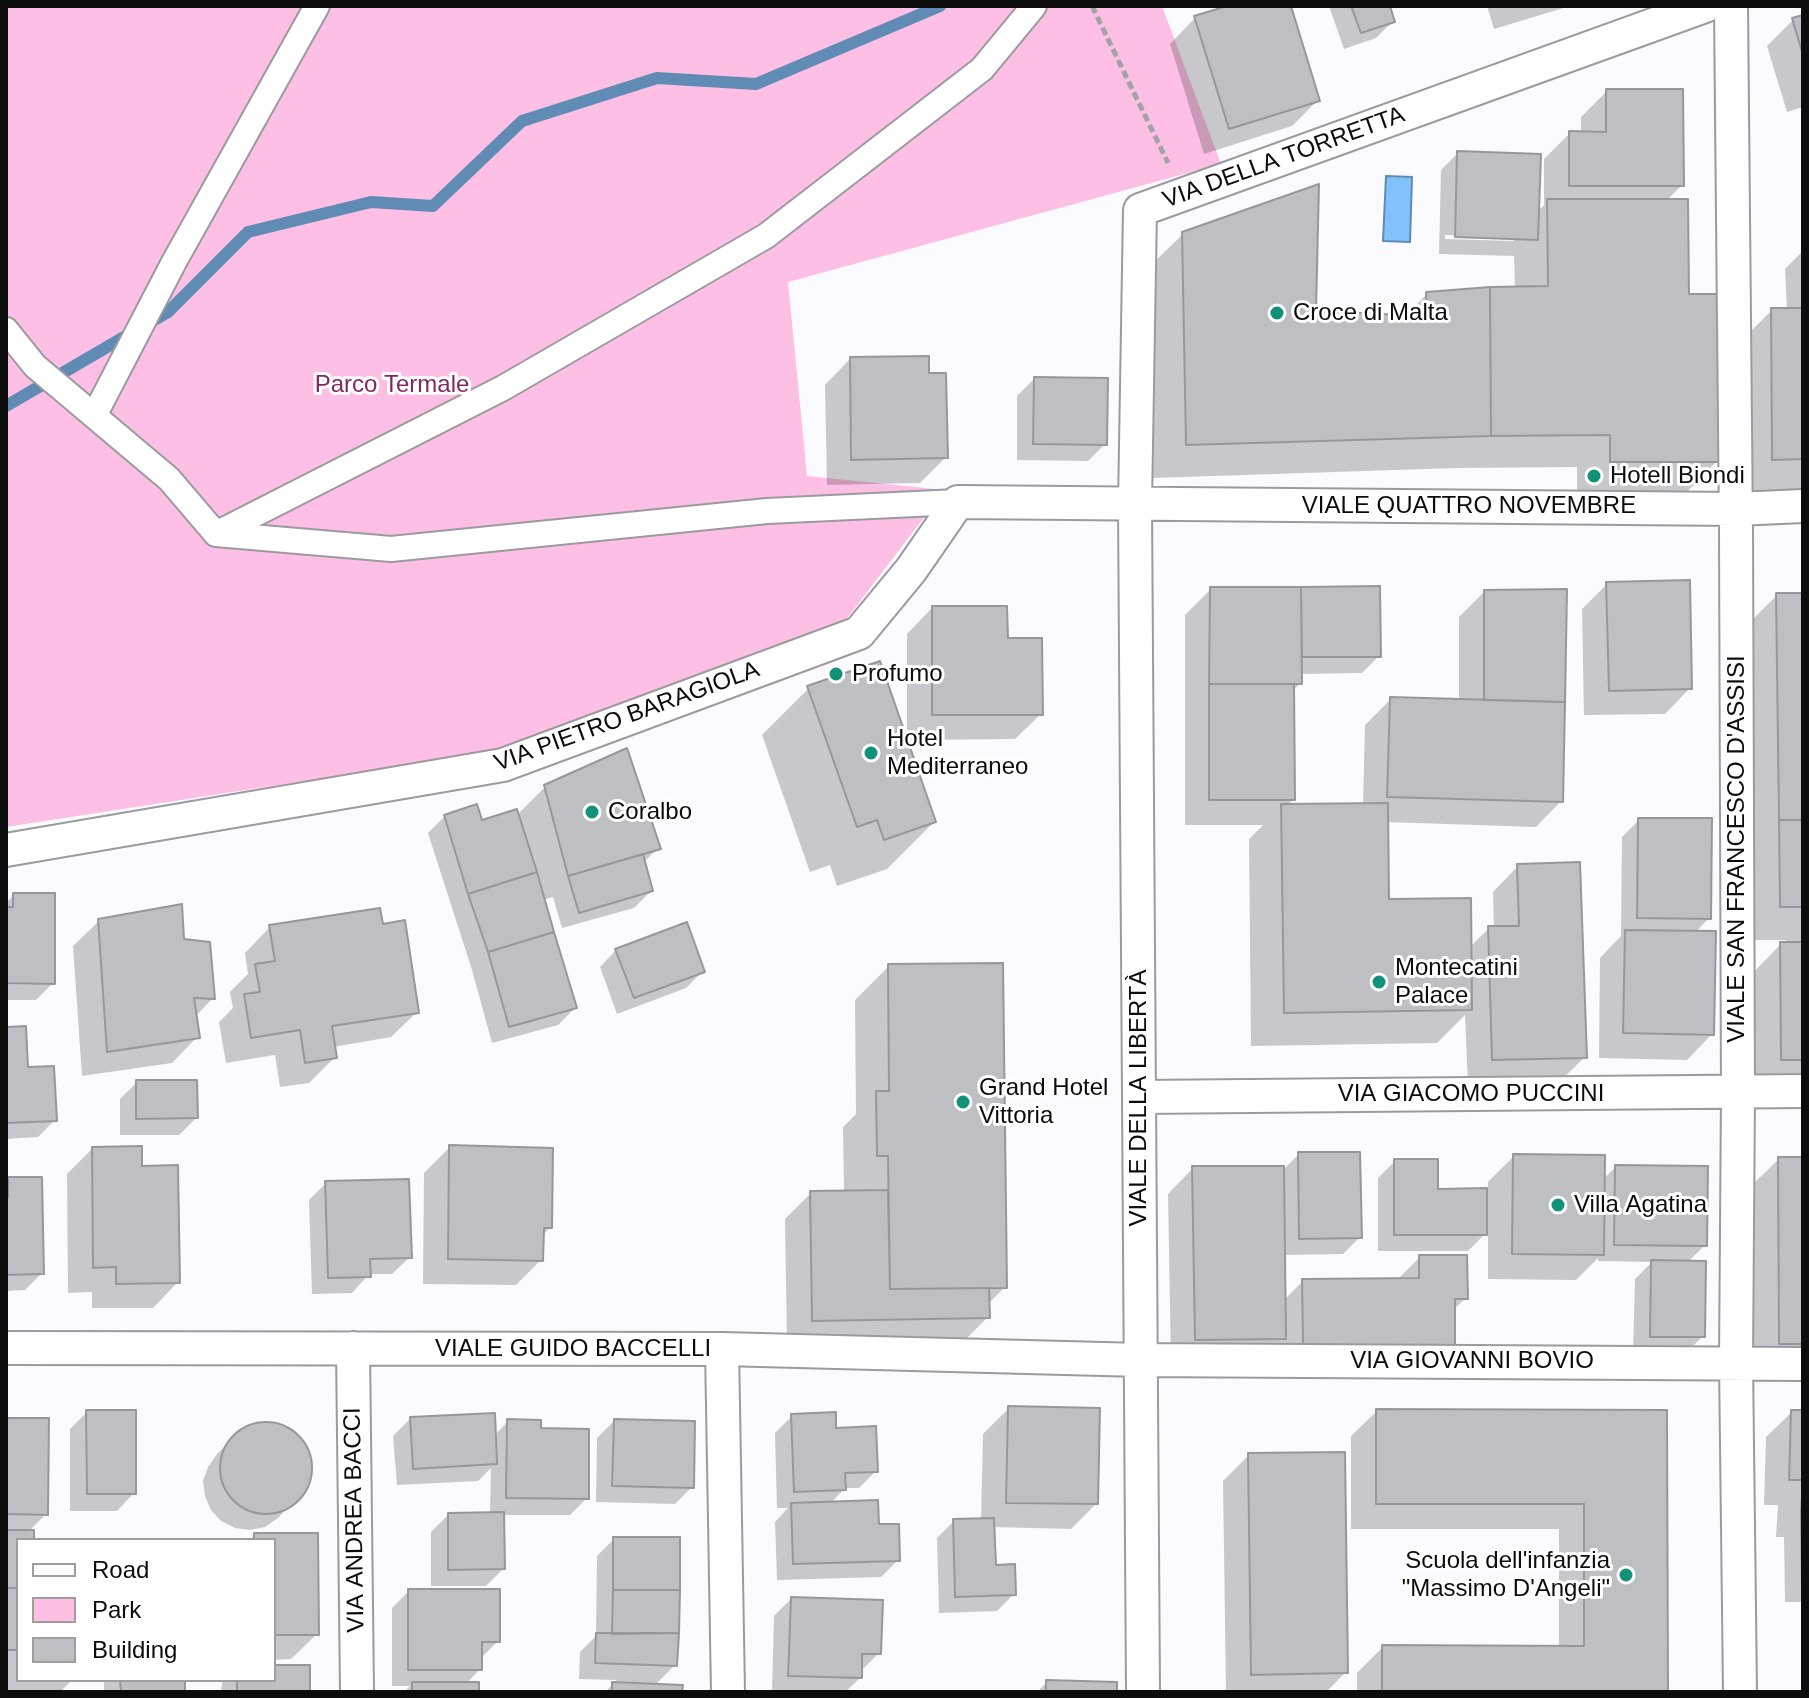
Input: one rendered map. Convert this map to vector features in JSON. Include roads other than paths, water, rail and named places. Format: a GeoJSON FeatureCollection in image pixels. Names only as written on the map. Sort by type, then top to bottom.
{"type":"FeatureCollection","features":[{"type":"Feature","properties":{"kind":"street"},"geometry":{"type":"LineString","coordinates":[[94,416],[174,262],[317,6]]}},
{"type":"Feature","properties":{"kind":"street"},"geometry":{"type":"LineString","coordinates":[[216,534],[503,388],[766,236],[982,69],[1034,6]]}},
{"type":"Feature","properties":{"kind":"street","name":"VIA DELLA TORRETTA"},"geometry":{"type":"LineString","coordinates":[[1135,504],[1140,210],[1705,6]]}},
{"type":"Feature","properties":{"kind":"street","name":"VIALE SAN FRANCESCO D'ASSISI"},"geometry":{"type":"LineString","coordinates":[[1731,6],[1740,1692]]}},
{"type":"Feature","properties":{"kind":"street"},"geometry":{"type":"LineString","coordinates":[[6,330],[35,366],[169,479],[216,534],[391,549],[767,511],[958,502],[1135,504]]}},
{"type":"Feature","properties":{"kind":"street","name":"VIA PIETRO BARAGIOLA"},"geometry":{"type":"LineString","coordinates":[[6,850],[503,765],[859,633],[911,570],[958,502]]}},
{"type":"Feature","properties":{"kind":"street","name":"VIALE QUATTRO NOVEMBRE"},"geometry":{"type":"LineString","coordinates":[[1135,504],[1736,509],[1803,506]]}},
{"type":"Feature","properties":{"kind":"street","name":"VIALE DELLA LIBERTÀ"},"geometry":{"type":"LineString","coordinates":[[1135,504],[1143,1692]]}},
{"type":"Feature","properties":{"kind":"street","name":"VIA GIACOMO PUCCINI"},"geometry":{"type":"LineString","coordinates":[[1139,1097],[1803,1091]]}},
{"type":"Feature","properties":{"kind":"street","name":"VIALE GUIDO BACCELLI"},"geometry":{"type":"LineString","coordinates":[[6,1348],[722,1349],[1141,1360]]}},
{"type":"Feature","properties":{"kind":"street","name":"VIA ANDREA BACCI"},"geometry":{"type":"LineString","coordinates":[[353,1348],[357,1692]]}},
{"type":"Feature","properties":{"kind":"street"},"geometry":{"type":"LineString","coordinates":[[722,1349],[728,1692]]}},
{"type":"Feature","properties":{"kind":"street","name":"VIA GIOVANNI BOVIO"},"geometry":{"type":"LineString","coordinates":[[1141,1360],[1803,1364]]}},
{"type":"Feature","properties":{"kind":"water"},"geometry":{"type":"Polygon","coordinates":[[[1386,176],[1412,177],[1410,242],[1383,241],[1386,176]]]}},
{"type":"Feature","properties":{"kind":"waterway"},"geometry":{"type":"LineString","coordinates":[[147,324],[168,312],[248,232],[371,202],[433,206],[522,121],[657,78],[756,84],[940,6]]}},
{"type":"Feature","properties":{"kind":"waterway"},"geometry":{"type":"LineString","coordinates":[[6,406],[131,333]]}},
{"type":"Feature","properties":{"kind":"place","name":"Croce di Malta"},"geometry":{"type":"Point","coordinates":[1277,313]}},
{"type":"Feature","properties":{"kind":"place","name":"Hotell Biondi"},"geometry":{"type":"Point","coordinates":[1594,476]}},
{"type":"Feature","properties":{"kind":"place","name":"Profumo"},"geometry":{"type":"Point","coordinates":[836,674]}},
{"type":"Feature","properties":{"kind":"place","name":"Hotel Mediterraneo"},"geometry":{"type":"Point","coordinates":[871,753]}},
{"type":"Feature","properties":{"kind":"place","name":"Coralbo"},"geometry":{"type":"Point","coordinates":[592,812]}},
{"type":"Feature","properties":{"kind":"place","name":"Montecatini Palace"},"geometry":{"type":"Point","coordinates":[1379,982]}},
{"type":"Feature","properties":{"kind":"place","name":"Grand Hotel Vittoria"},"geometry":{"type":"Point","coordinates":[963,1102]}},
{"type":"Feature","properties":{"kind":"place","name":"Villa Agatina"},"geometry":{"type":"Point","coordinates":[1558,1205]}},
{"type":"Feature","properties":{"kind":"place","name":"Scuola dell'infanzia \"Massimo D'Angeli\""},"geometry":{"type":"Point","coordinates":[1626,1575]}},
{"type":"Feature","properties":{"kind":"park label","name":"Parco Termale"},"geometry":{"type":"Point","coordinates":[392,385]}}]}
